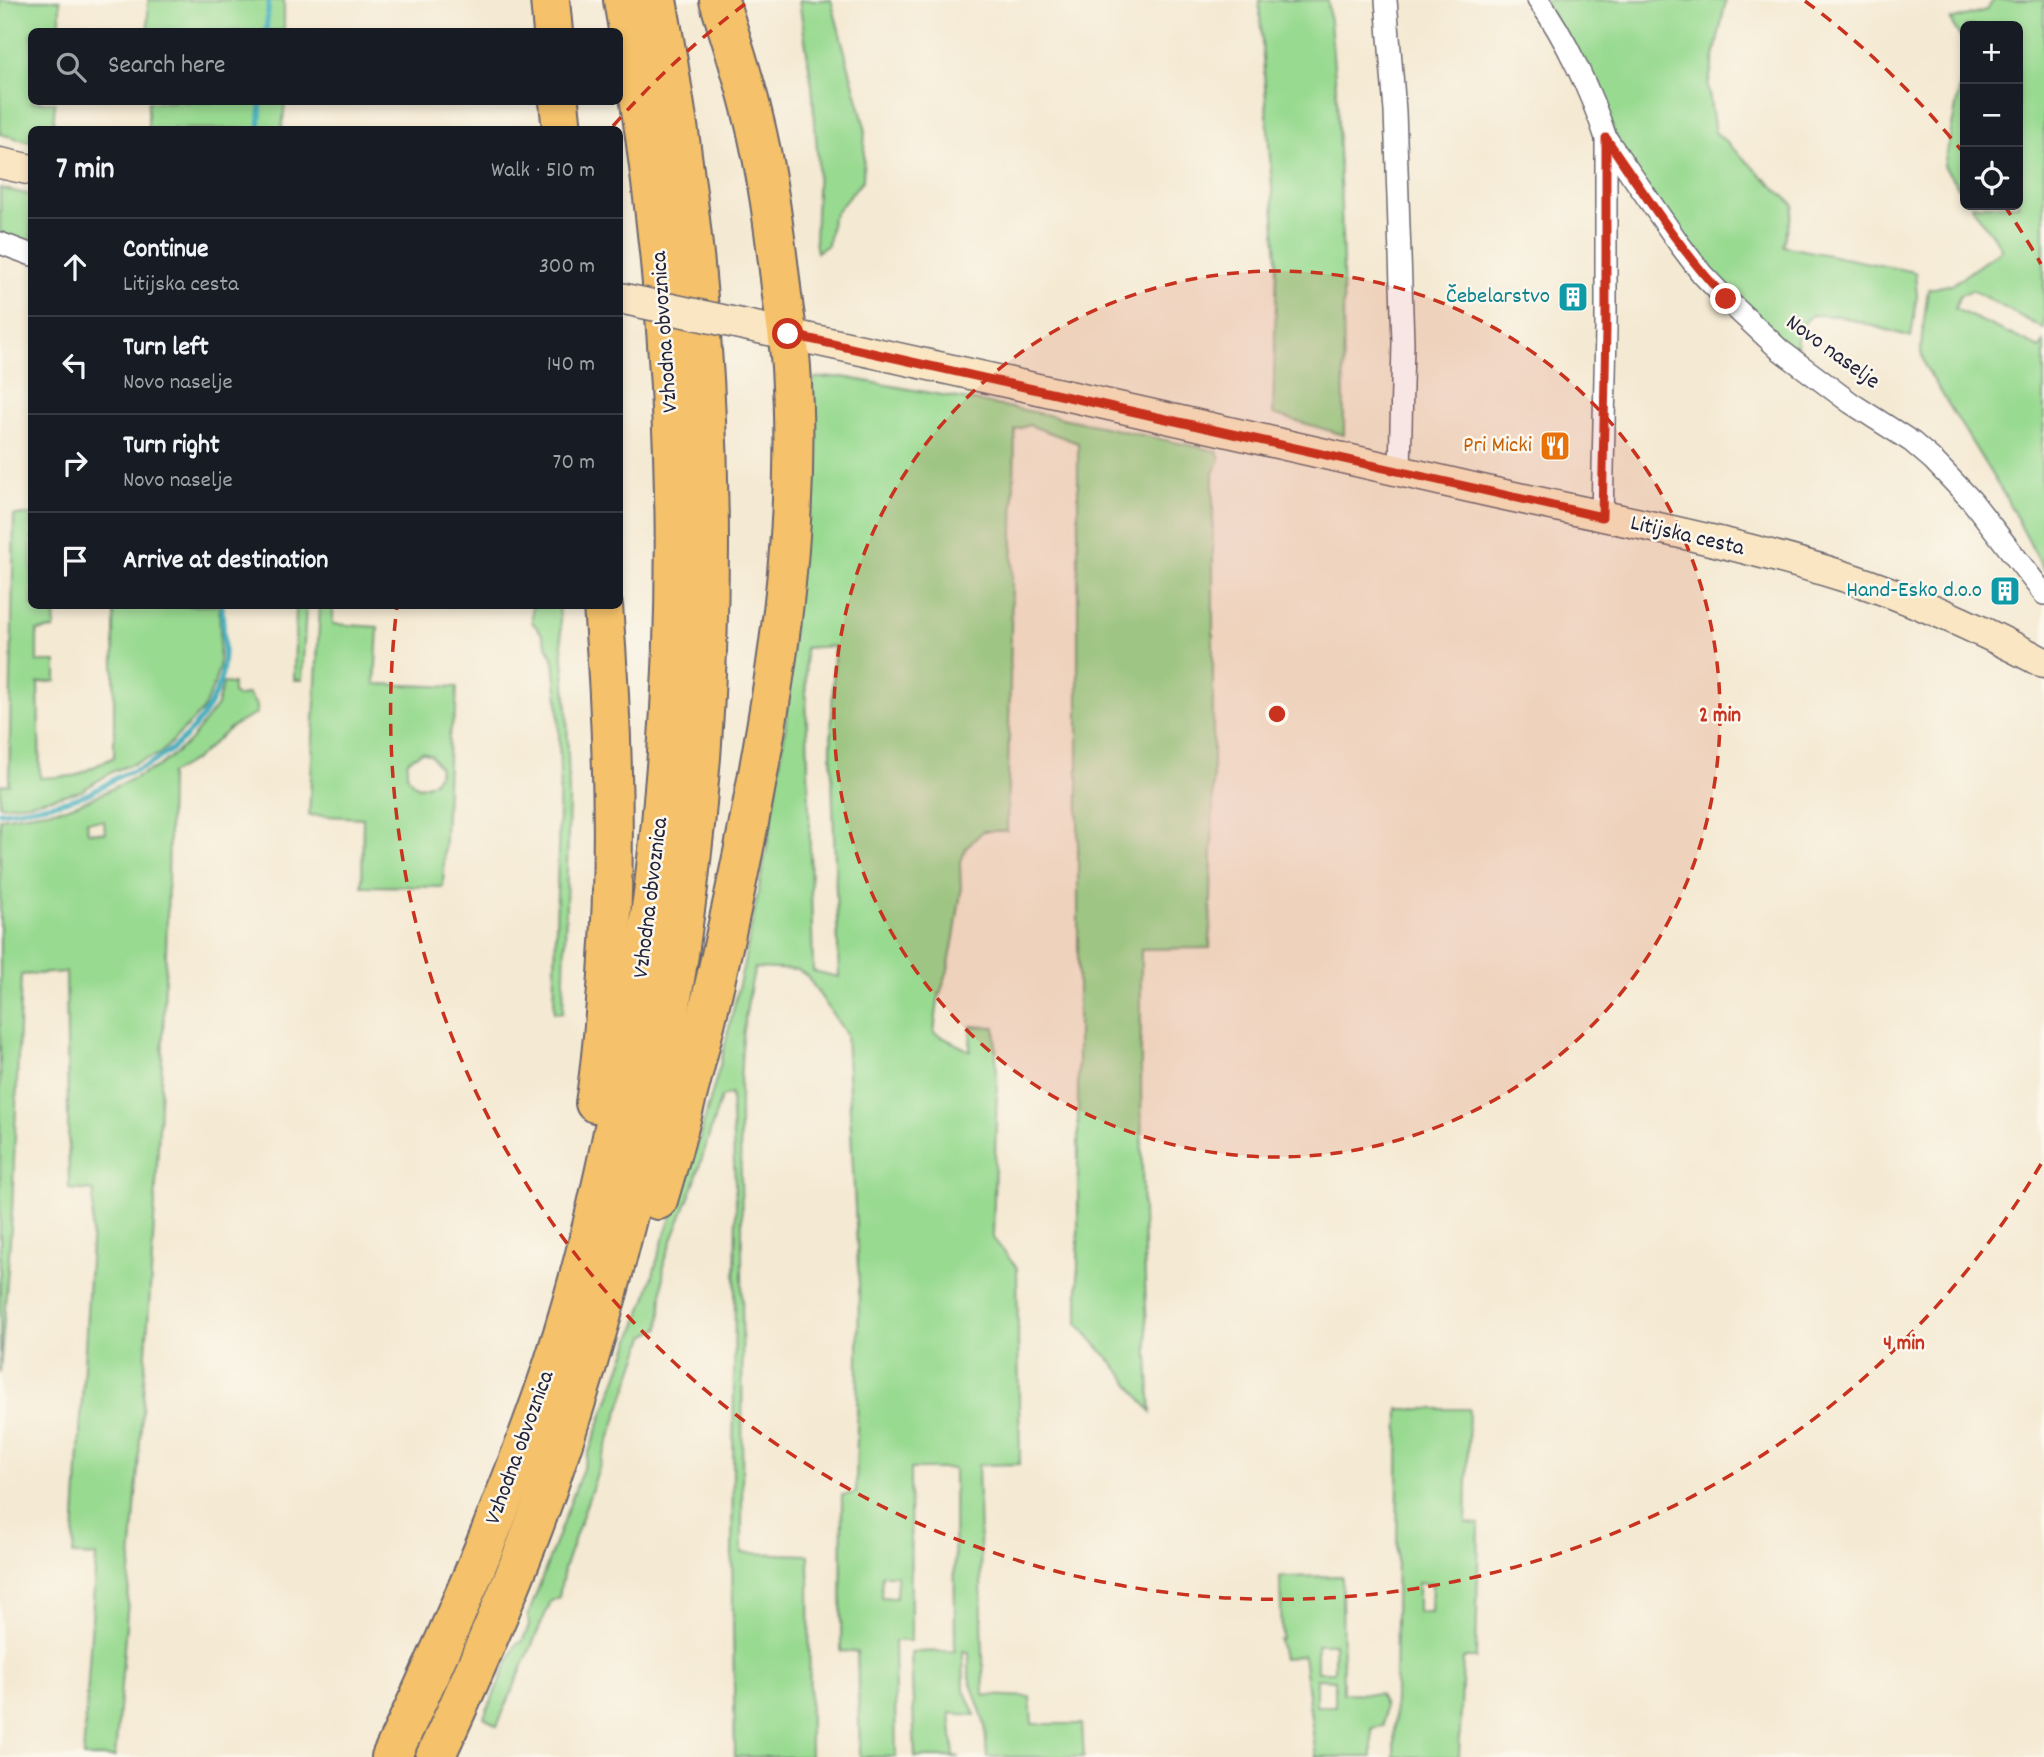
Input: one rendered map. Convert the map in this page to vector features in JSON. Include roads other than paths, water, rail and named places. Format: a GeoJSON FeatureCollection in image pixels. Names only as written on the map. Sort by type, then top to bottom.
{"type":"FeatureCollection","features":[{"type":"Feature","properties":{"kind":"highway"},"geometry":{"type":"LineString","coordinates":[[550,0],[553,28]]}},
{"type":"Feature","properties":{"kind":"highway","name":"Vzhodna obvoznica"},"geometry":{"type":"LineString","coordinates":[[435,1757],[510,1586],[545,1494],[591,1227],[621,1095],[653,902],[671,707],[676,511],[669,348],[660,254],[642,107],[623,0]]}},
{"type":"Feature","properties":{"kind":"highway","name":"Vzhodna obvoznica"},"geometry":{"type":"LineString","coordinates":[[391,1757],[477,1562],[560,1398],[617,1264],[659,1082],[676,985],[690,888],[707,690],[710,492],[697,278],[676,100],[657,0]]}},
{"type":"Feature","properties":{"kind":"highway"},"geometry":{"type":"LineString","coordinates":[[604,609],[614,800],[613,897],[597,1090],[580,1186],[545,1334],[560,1398],[608,1361],[663,1184],[714,990],[755,792],[785,593],[790,540],[792,393],[788,334],[766,177],[752,111],[719,0]]}},
{"type":"Feature","properties":{"kind":"highway"},"geometry":{"type":"LineString","coordinates":[[559,105],[562,126]]}},
{"type":"Feature","properties":{"kind":"main road"},"geometry":{"type":"LineString","coordinates":[[0,163],[28,169]]}},
{"type":"Feature","properties":{"kind":"main road","name":"Litijska cesta"},"geometry":{"type":"LineString","coordinates":[[623,299],[1718,543],[1844,576],[1957,620],[2044,663]]}},
{"type":"Feature","properties":{"kind":"street"},"geometry":{"type":"LineString","coordinates":[[1387,0],[1395,111],[1402,332],[1400,470]]}},
{"type":"Feature","properties":{"kind":"street","name":"Novo naselje"},"geometry":{"type":"LineString","coordinates":[[1538,0],[1569,53],[1606,138],[1702,274],[1780,350],[1851,403],[1912,442],[1933,460],[1972,501],[2044,594]]}},
{"type":"Feature","properties":{"kind":"street","name":"Novo naselje"},"geometry":{"type":"LineString","coordinates":[[1602,517],[1606,138]]}},
{"type":"Feature","properties":{"kind":"street"},"geometry":{"type":"LineString","coordinates":[[0,243],[28,254]]}},
{"type":"Feature","properties":{"kind":"waterway"},"geometry":{"type":"LineString","coordinates":[[266,28],[269,0]]}},
{"type":"Feature","properties":{"kind":"waterway"},"geometry":{"type":"LineString","coordinates":[[259,126],[261,105]]}},
{"type":"Feature","properties":{"kind":"waterway"},"geometry":{"type":"LineString","coordinates":[[0,812],[53,804],[85,795],[121,775],[148,765],[182,740],[209,706],[220,681],[224,653],[222,609]]}},
{"type":"Feature","properties":{"kind":"place","name":"Čebelarstvo"},"geometry":{"type":"Point","coordinates":[1573,297]}},
{"type":"Feature","properties":{"kind":"place","name":"Pri Micki"},"geometry":{"type":"Point","coordinates":[1555,446]}},
{"type":"Feature","properties":{"kind":"place","name":"Hand-Esko d.o.o"},"geometry":{"type":"Point","coordinates":[2005,591]}}]}
